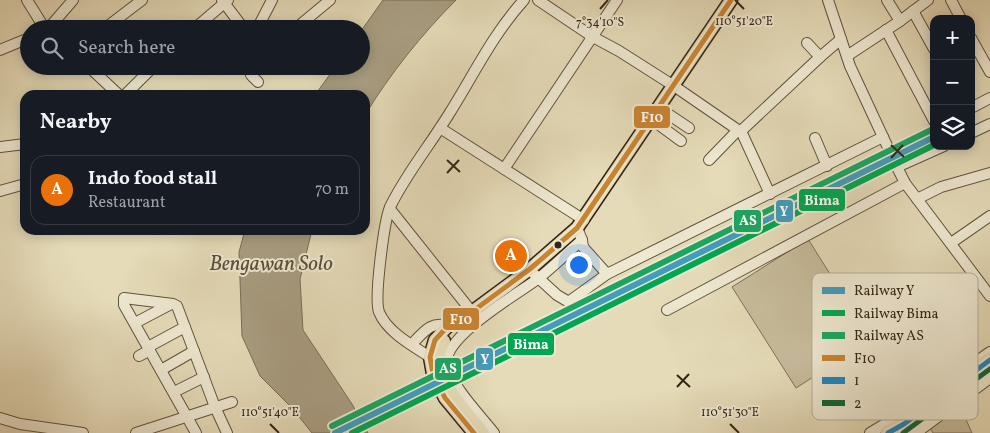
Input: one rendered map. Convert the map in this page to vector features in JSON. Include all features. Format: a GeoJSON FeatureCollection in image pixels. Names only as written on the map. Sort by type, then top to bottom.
{"type":"FeatureCollection","features":[{"type":"Feature","properties":{"kind":"highway"},"geometry":{"type":"LineString","coordinates":[[978,369],[990,360]]}},
{"type":"Feature","properties":{"kind":"highway"},"geometry":{"type":"LineString","coordinates":[[978,381],[990,370]]}},
{"type":"Feature","properties":{"kind":"highway"},"geometry":{"type":"LineString","coordinates":[[888,433],[909,420]]}},
{"type":"Feature","properties":{"kind":"highway"},"geometry":{"type":"LineString","coordinates":[[903,433],[924,428]]}},
{"type":"Feature","properties":{"kind":"main road"},"geometry":{"type":"LineString","coordinates":[[479,427],[444,398],[432,374],[430,357],[436,340],[448,326],[534,274],[581,230],[731,0]]}},
{"type":"Feature","properties":{"kind":"main road"},"geometry":{"type":"LineString","coordinates":[[471,313],[445,338],[438,359],[448,386],[479,427]]}},
{"type":"Feature","properties":{"kind":"street"},"geometry":{"type":"LineString","coordinates":[[27,0],[40,20]]}},
{"type":"Feature","properties":{"kind":"street"},"geometry":{"type":"LineString","coordinates":[[54,20],[73,0]]}},
{"type":"Feature","properties":{"kind":"street"},"geometry":{"type":"LineString","coordinates":[[116,20],[142,0]]}},
{"type":"Feature","properties":{"kind":"street"},"geometry":{"type":"LineString","coordinates":[[262,20],[272,0]]}},
{"type":"Feature","properties":{"kind":"street"},"geometry":{"type":"LineString","coordinates":[[306,20],[330,0]]}},
{"type":"Feature","properties":{"kind":"street"},"geometry":{"type":"LineString","coordinates":[[430,357],[400,338],[378,310],[383,238],[390,209],[408,176],[440,128],[490,45],[524,0]]}},
{"type":"Feature","properties":{"kind":"street"},"geometry":{"type":"LineString","coordinates":[[538,0],[593,38],[619,50],[739,130],[770,194]]}},
{"type":"Feature","properties":{"kind":"street"},"geometry":{"type":"LineString","coordinates":[[504,169],[562,80],[593,38],[616,0]]}},
{"type":"Feature","properties":{"kind":"street"},"geometry":{"type":"LineString","coordinates":[[828,0],[847,56],[890,152]]}},
{"type":"Feature","properties":{"kind":"street"},"geometry":{"type":"LineString","coordinates":[[887,0],[900,21]]}},
{"type":"Feature","properties":{"kind":"street"},"geometry":{"type":"LineString","coordinates":[[847,56],[928,0]]}},
{"type":"Feature","properties":{"kind":"street"},"geometry":{"type":"LineString","coordinates":[[951,0],[959,15]]}},
{"type":"Feature","properties":{"kind":"street"},"geometry":{"type":"LineString","coordinates":[[210,20],[225,1],[238,20]]}},
{"type":"Feature","properties":{"kind":"street"},"geometry":{"type":"LineString","coordinates":[[913,11],[930,42]]}},
{"type":"Feature","properties":{"kind":"street"},"geometry":{"type":"LineString","coordinates":[[886,30],[930,112]]}},
{"type":"Feature","properties":{"kind":"street"},"geometry":{"type":"LineString","coordinates":[[708,160],[841,39]]}},
{"type":"Feature","properties":{"kind":"street"},"geometry":{"type":"LineString","coordinates":[[0,50],[20,42]]}},
{"type":"Feature","properties":{"kind":"street"},"geometry":{"type":"LineString","coordinates":[[807,43],[820,57]]}},
{"type":"Feature","properties":{"kind":"street"},"geometry":{"type":"LineString","coordinates":[[975,45],[990,72]]}},
{"type":"Feature","properties":{"kind":"street"},"geometry":{"type":"LineString","coordinates":[[101,75],[121,90]]}},
{"type":"Feature","properties":{"kind":"street"},"geometry":{"type":"LineString","coordinates":[[131,90],[145,75]]}},
{"type":"Feature","properties":{"kind":"street"},"geometry":{"type":"LineString","coordinates":[[251,75],[258,82]]}},
{"type":"Feature","properties":{"kind":"street"},"geometry":{"type":"LineString","coordinates":[[975,106],[990,98]]}},
{"type":"Feature","properties":{"kind":"street"},"geometry":{"type":"LineString","coordinates":[[659,108],[689,128]]}},
{"type":"Feature","properties":{"kind":"street"},"geometry":{"type":"LineString","coordinates":[[651,120],[681,140]]}},
{"type":"Feature","properties":{"kind":"street"},"geometry":{"type":"LineString","coordinates":[[975,131],[990,124]]}},
{"type":"Feature","properties":{"kind":"street"},"geometry":{"type":"LineString","coordinates":[[440,128],[504,169],[581,230],[583,247],[607,274]]}},
{"type":"Feature","properties":{"kind":"street"},"geometry":{"type":"LineString","coordinates":[[494,433],[479,427],[453,381],[446,363],[448,353],[453,344],[468,328],[534,274],[563,300],[571,300],[607,274],[884,137]]}},
{"type":"Feature","properties":{"kind":"street"},"geometry":{"type":"LineString","coordinates":[[815,138],[827,166]]}},
{"type":"Feature","properties":{"kind":"street"},"geometry":{"type":"LineString","coordinates":[[0,147],[20,145]]}},
{"type":"Feature","properties":{"kind":"street"},"geometry":{"type":"LineString","coordinates":[[935,150],[897,167],[905,183],[974,273]]}},
{"type":"Feature","properties":{"kind":"street"},"geometry":{"type":"LineString","coordinates":[[917,199],[941,186],[989,176]]}},
{"type":"Feature","properties":{"kind":"street"},"geometry":{"type":"LineString","coordinates":[[667,310],[905,183]]}},
{"type":"Feature","properties":{"kind":"street"},"geometry":{"type":"LineString","coordinates":[[0,191],[20,185]]}},
{"type":"Feature","properties":{"kind":"street"},"geometry":{"type":"LineString","coordinates":[[390,209],[471,313]]}},
{"type":"Feature","properties":{"kind":"street"},"geometry":{"type":"LineString","coordinates":[[952,243],[990,216]]}},
{"type":"Feature","properties":{"kind":"street"},"geometry":{"type":"LineString","coordinates":[[978,279],[990,296]]}},
{"type":"Feature","properties":{"kind":"street"},"geometry":{"type":"LineString","coordinates":[[196,433],[124,305],[124,298],[171,304],[178,308],[215,407],[227,433]]}},
{"type":"Feature","properties":{"kind":"street"},"geometry":{"type":"LineString","coordinates":[[135,323],[171,304]]}},
{"type":"Feature","properties":{"kind":"street"},"geometry":{"type":"LineString","coordinates":[[412,344],[430,326],[441,324],[448,326]]}},
{"type":"Feature","properties":{"kind":"street"},"geometry":{"type":"LineString","coordinates":[[139,356],[185,326]]}},
{"type":"Feature","properties":{"kind":"street"},"geometry":{"type":"LineString","coordinates":[[161,370],[194,351]]}},
{"type":"Feature","properties":{"kind":"street"},"geometry":{"type":"LineString","coordinates":[[978,360],[990,352]]}},
{"type":"Feature","properties":{"kind":"street"},"geometry":{"type":"LineString","coordinates":[[174,392],[204,377]]}},
{"type":"Feature","properties":{"kind":"street"},"geometry":{"type":"LineString","coordinates":[[978,387],[990,378]]}},
{"type":"Feature","properties":{"kind":"street"},"geometry":{"type":"LineString","coordinates":[[136,433],[232,402]]}},
{"type":"Feature","properties":{"kind":"street"},"geometry":{"type":"LineString","coordinates":[[0,418],[20,424],[83,433]]}},
{"type":"Feature","properties":{"kind":"street"},"geometry":{"type":"LineString","coordinates":[[870,433],[892,420]]}},
{"type":"Feature","properties":{"kind":"street"},"geometry":{"type":"LineString","coordinates":[[924,428],[935,420]]}},
{"type":"Feature","properties":{"kind":"shaded area"},"geometry":{"type":"Polygon","coordinates":[[[808,239],[829,273],[812,273],[812,378],[796,388],[732,287],[808,239]]]}},
{"type":"Feature","properties":{"kind":"shaded area"},"geometry":{"type":"Polygon","coordinates":[[[937,420],[966,420],[972,433],[933,433],[929,426],[937,420]]]}},
{"type":"Feature","properties":{"kind":"water"},"geometry":{"type":"Polygon","coordinates":[[[383,0],[456,0],[407,55],[370,108],[370,90],[319,90],[329,75],[370,75],[369,20],[383,0]]]}},
{"type":"Feature","properties":{"kind":"water","name":"Bengawan Solo"},"geometry":{"type":"Polygon","coordinates":[[[244,235],[311,235],[300,279],[303,330],[352,404],[368,433],[312,433],[292,408],[260,376],[242,336],[239,252],[244,235]]]}},
{"type":"Feature","properties":{"kind":"rail line","name":"AS"},"geometry":{"type":"LineString","coordinates":[[332,426],[930,130]]}},
{"type":"Feature","properties":{"kind":"rail line","name":"Y"},"geometry":{"type":"LineString","coordinates":[[335,433],[930,139]]}},
{"type":"Feature","properties":{"kind":"rail line","name":"Bima"},"geometry":{"type":"LineString","coordinates":[[352,433],[930,147]]}},
{"type":"Feature","properties":{"kind":"transit line","name":"F10"},"geometry":{"type":"LineString","coordinates":[[474,433],[445,398],[433,374],[430,357],[435,340],[448,326],[469,314],[530,269],[577,228],[731,0]]}},
{"type":"Feature","properties":{"kind":"transit line","name":"1"},"geometry":{"type":"LineString","coordinates":[[978,369],[990,360]]}},
{"type":"Feature","properties":{"kind":"transit line","name":"2"},"geometry":{"type":"LineString","coordinates":[[978,378],[990,369]]}},
{"type":"Feature","properties":{"kind":"transit line","name":"1"},"geometry":{"type":"LineString","coordinates":[[888,433],[909,420]]}},
{"type":"Feature","properties":{"kind":"transit line","name":"2"},"geometry":{"type":"LineString","coordinates":[[903,433],[921,420]]}},
{"type":"Feature","properties":{"kind":"place","name":"Indo food stall"},"geometry":{"type":"Point","coordinates":[511,256]}}]}
